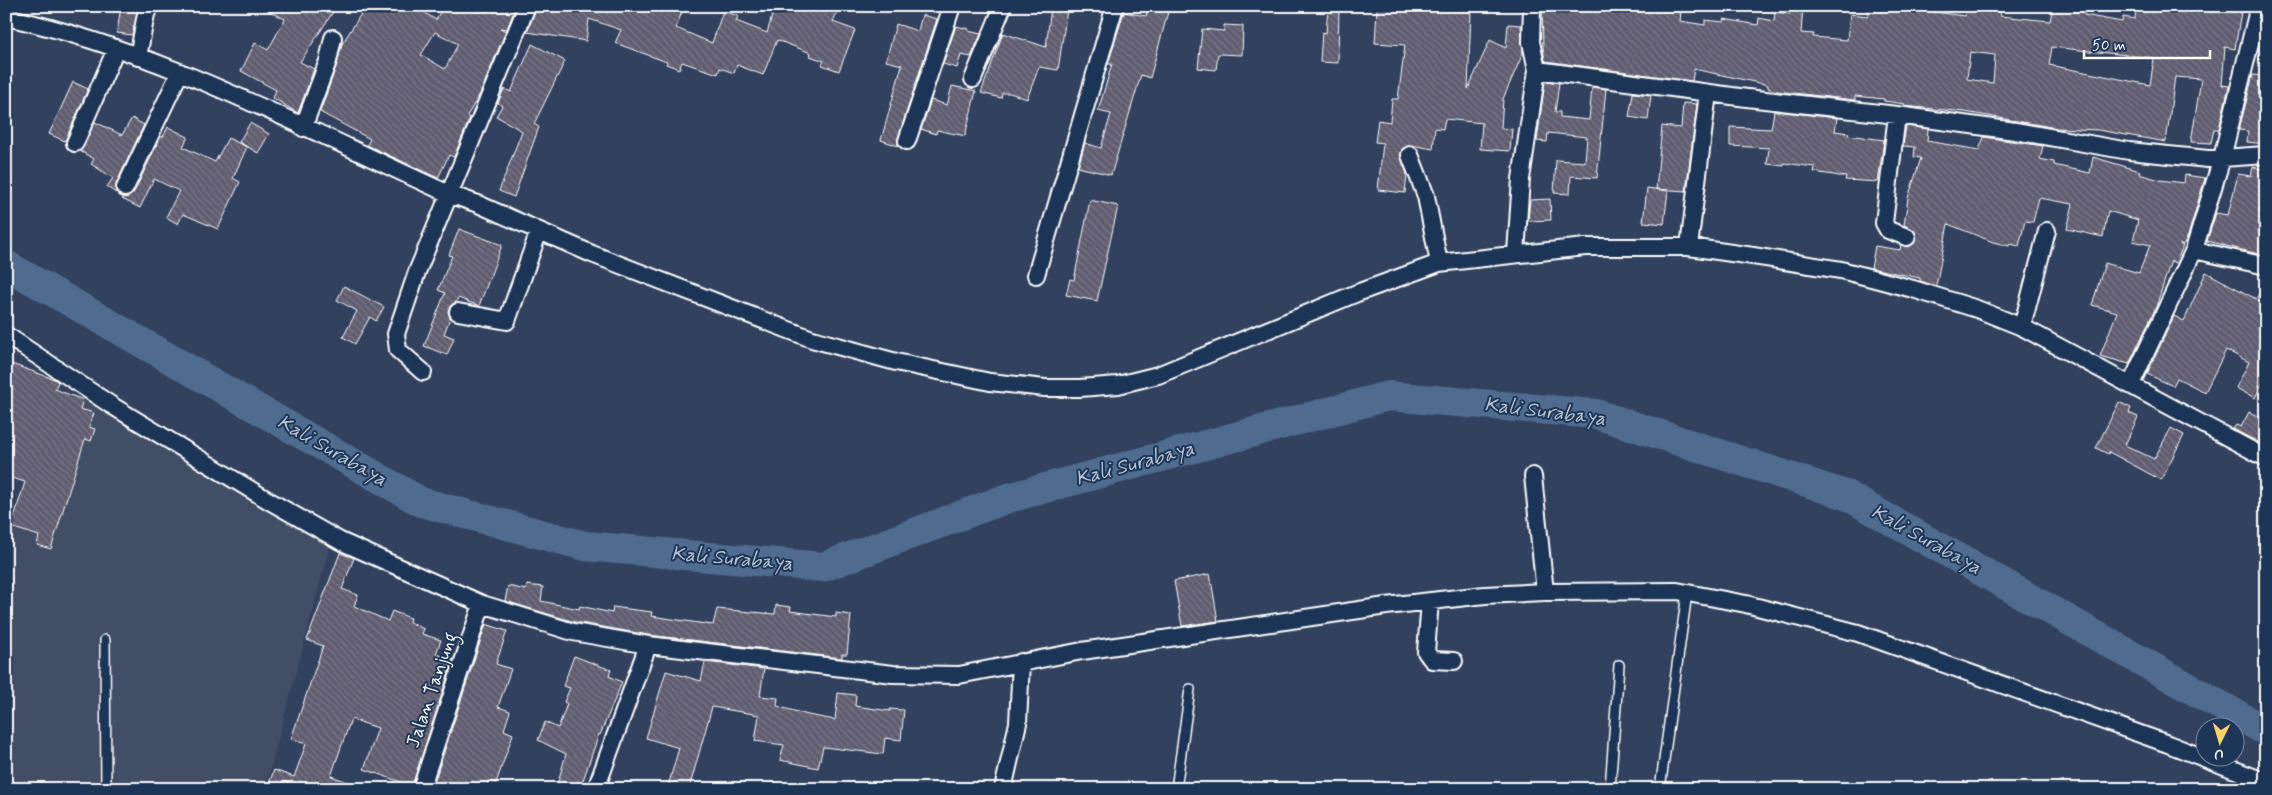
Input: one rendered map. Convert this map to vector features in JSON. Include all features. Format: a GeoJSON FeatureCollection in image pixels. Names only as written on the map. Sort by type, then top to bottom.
{"type":"FeatureCollection","features":[{"type":"Feature","properties":{"kind":"street"},"geometry":{"type":"LineString","coordinates":[[138,57],[146,14],[150,6]]}},
{"type":"Feature","properties":{"kind":"street"},"geometry":{"type":"LineString","coordinates":[[423,372],[398,350],[395,342],[396,334],[417,272],[528,6]]}},
{"type":"Feature","properties":{"kind":"street"},"geometry":{"type":"LineString","coordinates":[[907,141],[952,6]]}},
{"type":"Feature","properties":{"kind":"street"},"geometry":{"type":"LineString","coordinates":[[973,79],[1003,6]]}},
{"type":"Feature","properties":{"kind":"street"},"geometry":{"type":"LineString","coordinates":[[1036,275],[1116,6]]}},
{"type":"Feature","properties":{"kind":"street"},"geometry":{"type":"LineString","coordinates":[[1516,253],[1520,180],[1537,70],[1531,47],[1532,6]]}},
{"type":"Feature","properties":{"kind":"street"},"geometry":{"type":"LineString","coordinates":[[2131,384],[2194,250],[2222,158],[2258,6]]}},
{"type":"Feature","properties":{"kind":"street"},"geometry":{"type":"LineString","coordinates":[[6,17],[116,49],[180,72],[449,194],[478,204],[592,254],[812,339],[896,362],[990,382],[1045,388],[1080,388],[1118,385],[1158,375],[1357,293],[1439,263],[1516,253],[1585,247],[1689,247],[1841,270],[1914,289],[1978,309],[2022,327],[2266,458]]}},
{"type":"Feature","properties":{"kind":"street"},"geometry":{"type":"LineString","coordinates":[[303,128],[328,61],[333,38]]}},
{"type":"Feature","properties":{"kind":"street"},"geometry":{"type":"LineString","coordinates":[[75,143],[116,49]]}},
{"type":"Feature","properties":{"kind":"street"},"geometry":{"type":"LineString","coordinates":[[1537,70],[1708,93],[1897,115],[2015,131],[2129,150],[2208,159],[2266,155]]}},
{"type":"Feature","properties":{"kind":"street"},"geometry":{"type":"LineString","coordinates":[[125,188],[180,72]]}},
{"type":"Feature","properties":{"kind":"street"},"geometry":{"type":"LineString","coordinates":[[1689,247],[1708,93]]}},
{"type":"Feature","properties":{"kind":"street"},"geometry":{"type":"LineString","coordinates":[[1897,115],[1884,223],[1888,230],[1907,237]]}},
{"type":"Feature","properties":{"kind":"street"},"geometry":{"type":"LineString","coordinates":[[1410,155],[1426,196],[1439,263]]}},
{"type":"Feature","properties":{"kind":"street"},"geometry":{"type":"LineString","coordinates":[[458,312],[506,321],[539,231]]}},
{"type":"Feature","properties":{"kind":"street"},"geometry":{"type":"LineString","coordinates":[[2022,327],[2047,231]]}},
{"type":"Feature","properties":{"kind":"street"},"geometry":{"type":"LineString","coordinates":[[2194,250],[2266,266]]}},
{"type":"Feature","properties":{"kind":"street"},"geometry":{"type":"LineString","coordinates":[[6,336],[111,405],[266,499],[340,540],[482,604],[573,632],[648,645],[893,674],[959,675],[1021,662],[1234,627],[1430,601],[1545,592],[1677,591],[1746,604],[1858,633],[2168,744],[2266,782]]}},
{"type":"Feature","properties":{"kind":"street"},"geometry":{"type":"LineString","coordinates":[[1532,476],[1545,592]]}},
{"type":"Feature","properties":{"kind":"street"},"geometry":{"type":"LineString","coordinates":[[1430,601],[1426,652],[1432,660],[1454,661]]}},
{"type":"Feature","properties":{"kind":"street","name":"Jalan Tanjung"},"geometry":{"type":"LineString","coordinates":[[420,789],[482,604]]}},
{"type":"Feature","properties":{"kind":"street"},"geometry":{"type":"LineString","coordinates":[[596,789],[648,645]]}},
{"type":"Feature","properties":{"kind":"street"},"geometry":{"type":"LineString","coordinates":[[1003,789],[1018,723],[1021,662]]}},
{"type":"Feature","properties":{"kind":"lane"},"geometry":{"type":"LineString","coordinates":[[1660,789],[1687,593]]}},
{"type":"Feature","properties":{"kind":"lane"},"geometry":{"type":"LineString","coordinates":[[105,640],[106,789]]}},
{"type":"Feature","properties":{"kind":"lane"},"geometry":{"type":"LineString","coordinates":[[1610,789],[1619,665]]}},
{"type":"Feature","properties":{"kind":"lane"},"geometry":{"type":"LineString","coordinates":[[1176,789],[1190,689]]}},
{"type":"Feature","properties":{"kind":"shaded area"},"geometry":{"type":"Polygon","coordinates":[[[80,389],[330,547],[265,789],[6,789],[6,534],[80,389]]]}},
{"type":"Feature","properties":{"kind":"building"},"geometry":{"type":"Polygon","coordinates":[[[121,6],[139,6],[132,35],[117,33],[121,6]]]}},
{"type":"Feature","properties":{"kind":"building"},"geometry":{"type":"Polygon","coordinates":[[[259,6],[337,6],[300,62],[314,69],[298,113],[273,98],[276,90],[241,71],[255,43],[268,50],[285,19],[259,6]]]}},
{"type":"Feature","properties":{"kind":"building"},"geometry":{"type":"Polygon","coordinates":[[[366,6],[414,6],[436,20],[443,6],[516,6],[507,29],[500,28],[506,31],[480,94],[467,116],[470,118],[454,157],[449,155],[438,178],[367,145],[370,139],[320,112],[342,44],[366,6]],[[435,32],[421,55],[445,69],[458,44],[435,32]]]}},
{"type":"Feature","properties":{"kind":"building"},"geometry":{"type":"Polygon","coordinates":[[[537,6],[675,6],[683,9],[676,28],[712,43],[723,11],[738,16],[736,21],[767,33],[775,6],[839,6],[833,22],[855,30],[839,71],[822,65],[824,61],[810,56],[811,53],[777,40],[763,75],[737,65],[734,73],[720,68],[718,74],[682,62],[679,69],[666,64],[667,62],[615,43],[621,30],[589,19],[586,41],[527,32],[537,6]]]}},
{"type":"Feature","properties":{"kind":"building"},"geometry":{"type":"Polygon","coordinates":[[[1148,6],[1168,12],[1150,78],[1141,75],[1111,175],[1078,167],[1085,143],[1101,148],[1111,114],[1098,111],[1112,64],[1108,64],[1124,12],[1146,16],[1148,6]]]}},
{"type":"Feature","properties":{"kind":"building"},"geometry":{"type":"Polygon","coordinates":[[[1542,6],[1642,6],[1681,12],[1680,21],[1705,25],[1705,20],[1724,22],[1724,19],[1758,25],[1759,18],[1774,21],[1775,12],[1790,14],[1790,6],[1803,6],[1801,33],[1814,34],[1813,37],[1847,40],[1850,14],[1868,16],[1868,8],[1927,11],[1965,16],[1966,8],[1981,10],[1982,6],[2001,9],[2000,16],[2050,21],[2053,6],[2086,6],[2084,15],[2122,22],[2123,17],[2135,19],[2136,6],[2154,6],[2155,9],[2185,13],[2185,6],[2242,6],[2235,49],[2225,47],[2222,85],[2229,86],[2219,129],[2214,129],[2211,143],[2191,142],[2201,79],[2175,77],[2166,142],[2098,130],[2057,128],[1965,112],[1904,106],[1905,104],[1884,101],[1884,99],[1855,96],[1855,100],[1776,91],[1768,88],[1768,85],[1694,69],[1692,81],[1545,61],[1542,6]],[[2052,47],[2049,65],[2150,85],[2154,58],[2052,47]],[[1970,52],[1967,79],[1993,83],[1995,55],[1970,52]]]}},
{"type":"Feature","properties":{"kind":"building"},"geometry":{"type":"Polygon","coordinates":[[[1051,7],[1067,10],[1058,70],[1039,67],[1027,99],[1010,93],[1002,93],[1001,98],[981,93],[1003,33],[1046,47],[1051,7]]]}},
{"type":"Feature","properties":{"kind":"building"},"geometry":{"type":"Polygon","coordinates":[[[1328,7],[1339,7],[1338,63],[1320,62],[1322,32],[1326,33],[1328,7]]]}},
{"type":"Feature","properties":{"kind":"building"},"geometry":{"type":"Polygon","coordinates":[[[1408,7],[1471,11],[1468,89],[1490,40],[1506,48],[1508,24],[1521,25],[1523,53],[1503,99],[1501,128],[1512,129],[1510,151],[1480,149],[1482,123],[1445,119],[1443,129],[1435,128],[1433,149],[1411,145],[1402,149],[1401,158],[1407,174],[1405,193],[1378,190],[1383,143],[1375,142],[1378,120],[1390,122],[1392,99],[1398,99],[1405,45],[1375,43],[1377,8],[1408,10],[1408,7]]]}},
{"type":"Feature","properties":{"kind":"building"},"geometry":{"type":"Polygon","coordinates":[[[922,15],[937,19],[898,138],[898,146],[881,140],[902,65],[886,61],[896,24],[918,31],[922,15]]]}},
{"type":"Feature","properties":{"kind":"building"},"geometry":{"type":"Polygon","coordinates":[[[1224,25],[1243,26],[1242,55],[1218,54],[1216,70],[1198,68],[1202,29],[1224,31],[1224,25]]]}},
{"type":"Feature","properties":{"kind":"building"},"geometry":{"type":"Polygon","coordinates":[[[956,26],[981,34],[971,57],[961,55],[957,68],[943,64],[956,26]]]}},
{"type":"Feature","properties":{"kind":"building"},"geometry":{"type":"Polygon","coordinates":[[[532,44],[565,61],[534,124],[539,127],[514,197],[499,191],[522,131],[496,116],[502,106],[498,103],[504,89],[511,92],[532,44]]]}},
{"type":"Feature","properties":{"kind":"building"},"geometry":{"type":"Polygon","coordinates":[[[2253,75],[2266,76],[2266,144],[2247,142],[2248,131],[2239,130],[2253,75]]]}},
{"type":"Feature","properties":{"kind":"building"},"geometry":{"type":"Polygon","coordinates":[[[1545,81],[1559,83],[1555,112],[1560,112],[1560,117],[1589,120],[1592,87],[1606,89],[1597,178],[1571,176],[1570,194],[1554,193],[1556,160],[1585,162],[1587,137],[1548,133],[1547,142],[1537,141],[1545,81]]]}},
{"type":"Feature","properties":{"kind":"building"},"geometry":{"type":"Polygon","coordinates":[[[73,82],[88,89],[65,141],[49,134],[73,82]]]}},
{"type":"Feature","properties":{"kind":"building"},"geometry":{"type":"Polygon","coordinates":[[[952,86],[976,91],[965,136],[937,130],[936,134],[921,129],[931,100],[947,105],[952,86]]]}},
{"type":"Feature","properties":{"kind":"building"},"geometry":{"type":"Polygon","coordinates":[[[1633,93],[1651,95],[1648,120],[1629,117],[1633,93]]]}},
{"type":"Feature","properties":{"kind":"building"},"geometry":{"type":"Polygon","coordinates":[[[1683,103],[1697,104],[1686,191],[1656,189],[1662,126],[1681,128],[1683,103]]]}},
{"type":"Feature","properties":{"kind":"building"},"geometry":{"type":"Polygon","coordinates":[[[1774,111],[1837,118],[1835,131],[1849,133],[1848,135],[1884,140],[1878,182],[1845,180],[1846,177],[1814,172],[1815,167],[1784,163],[1784,166],[1767,164],[1769,148],[1730,146],[1730,127],[1771,129],[1774,111]]]}},
{"type":"Feature","properties":{"kind":"building"},"geometry":{"type":"Polygon","coordinates":[[[132,118],[144,125],[116,184],[116,193],[107,187],[113,178],[91,164],[94,159],[80,151],[95,122],[122,135],[132,118]]]}},
{"type":"Feature","properties":{"kind":"building"},"geometry":{"type":"Polygon","coordinates":[[[250,123],[269,134],[258,153],[239,142],[250,123]]]}},
{"type":"Feature","properties":{"kind":"building"},"geometry":{"type":"Polygon","coordinates":[[[1906,126],[1928,129],[1927,141],[1979,150],[1984,137],[2043,146],[2040,159],[2054,162],[2054,165],[2090,173],[2093,157],[2140,171],[2139,174],[2160,180],[2184,183],[2185,175],[2205,178],[2188,236],[2183,245],[2180,244],[2183,246],[2176,263],[2171,261],[2156,307],[2129,364],[2100,356],[2117,312],[2092,305],[2105,263],[2139,273],[2150,245],[2133,241],[2138,220],[2108,211],[2103,237],[2067,229],[2073,204],[2039,198],[2033,222],[2025,221],[2019,246],[2010,244],[2009,246],[1993,242],[1948,224],[1936,286],[1920,281],[1920,278],[1871,268],[1875,246],[1900,250],[1901,245],[1909,247],[1916,240],[1914,230],[1904,225],[1908,198],[1921,158],[1914,157],[1915,147],[1903,146],[1906,126]]]}},
{"type":"Feature","properties":{"kind":"building"},"geometry":{"type":"Polygon","coordinates":[[[168,127],[188,137],[183,147],[215,162],[228,138],[247,147],[233,178],[240,182],[218,229],[183,214],[178,224],[166,217],[179,191],[154,179],[140,208],[122,199],[134,192],[161,136],[163,137],[168,127]]]}},
{"type":"Feature","properties":{"kind":"building"},"geometry":{"type":"Polygon","coordinates":[[[2253,167],[2266,170],[2259,212],[2266,213],[2266,256],[2207,241],[2216,213],[2228,215],[2238,174],[2251,176],[2253,167]]]}},
{"type":"Feature","properties":{"kind":"building"},"geometry":{"type":"Polygon","coordinates":[[[1647,188],[1668,191],[1664,224],[1643,222],[1647,188]]]}},
{"type":"Feature","properties":{"kind":"building"},"geometry":{"type":"Polygon","coordinates":[[[1550,199],[1551,220],[1528,221],[1530,200],[1550,199]]]}},
{"type":"Feature","properties":{"kind":"building"},"geometry":{"type":"Polygon","coordinates":[[[1090,200],[1118,206],[1097,301],[1066,295],[1070,279],[1074,280],[1090,200]]]}},
{"type":"Feature","properties":{"kind":"building"},"geometry":{"type":"Polygon","coordinates":[[[459,229],[502,245],[479,306],[458,298],[450,306],[448,311],[450,318],[444,334],[454,338],[447,355],[424,346],[445,293],[438,290],[452,256],[449,255],[459,229]]]}},
{"type":"Feature","properties":{"kind":"building"},"geometry":{"type":"Polygon","coordinates":[[[2206,272],[2256,299],[2266,281],[2266,376],[2255,398],[2236,388],[2249,362],[2226,350],[2205,392],[2177,378],[2173,386],[2147,374],[2174,316],[2184,321],[2206,272]]]}},
{"type":"Feature","properties":{"kind":"building"},"geometry":{"type":"Polygon","coordinates":[[[344,286],[384,307],[376,321],[370,317],[355,344],[343,337],[357,311],[337,300],[344,286]]]}},
{"type":"Feature","properties":{"kind":"building"},"geometry":{"type":"Polygon","coordinates":[[[6,362],[54,379],[58,382],[55,389],[83,400],[80,409],[94,413],[89,427],[95,429],[91,441],[85,439],[51,549],[37,545],[39,536],[11,527],[25,482],[6,476],[6,362]]]}},
{"type":"Feature","properties":{"kind":"building"},"geometry":{"type":"Polygon","coordinates":[[[2119,402],[2131,408],[2129,413],[2138,417],[2125,445],[2154,459],[2171,428],[2184,435],[2161,480],[2109,452],[2108,454],[2096,448],[2119,402]]]}},
{"type":"Feature","properties":{"kind":"building"},"geometry":{"type":"Polygon","coordinates":[[[2249,412],[2266,420],[2266,437],[2262,444],[2233,429],[2236,425],[2241,427],[2249,412]]]}},
{"type":"Feature","properties":{"kind":"building"},"geometry":{"type":"Polygon","coordinates":[[[340,553],[354,558],[342,589],[358,595],[354,606],[388,621],[392,611],[410,618],[409,622],[424,629],[422,634],[441,640],[436,654],[453,660],[412,786],[364,769],[378,728],[351,719],[331,776],[363,787],[363,789],[267,789],[274,770],[294,777],[306,744],[291,739],[323,646],[307,640],[340,553]]]}},
{"type":"Feature","properties":{"kind":"building"},"geometry":{"type":"Polygon","coordinates":[[[1210,574],[1218,621],[1182,626],[1174,581],[1210,574]]]}},
{"type":"Feature","properties":{"kind":"building"},"geometry":{"type":"Polygon","coordinates":[[[527,585],[543,587],[541,601],[579,609],[580,606],[612,613],[613,607],[652,612],[651,616],[713,625],[717,609],[775,614],[776,605],[791,607],[790,611],[836,617],[836,613],[851,615],[847,654],[842,654],[842,658],[649,635],[575,622],[505,601],[508,586],[526,590],[527,585]]]}},
{"type":"Feature","properties":{"kind":"building"},"geometry":{"type":"Polygon","coordinates":[[[486,624],[507,631],[496,664],[511,669],[498,707],[510,711],[504,730],[513,734],[496,783],[488,781],[487,789],[432,789],[486,624]]]}},
{"type":"Feature","properties":{"kind":"building"},"geometry":{"type":"Polygon","coordinates":[[[574,656],[611,670],[609,676],[622,682],[599,734],[580,789],[556,789],[566,754],[538,740],[545,722],[558,728],[567,704],[564,702],[570,688],[563,686],[574,656]]]}},
{"type":"Feature","properties":{"kind":"building"},"geometry":{"type":"Polygon","coordinates":[[[705,662],[764,669],[760,696],[778,698],[777,706],[808,715],[835,720],[838,693],[856,695],[855,706],[890,711],[890,709],[904,710],[901,740],[885,738],[883,754],[823,747],[818,768],[780,760],[784,745],[755,741],[759,715],[712,707],[689,789],[668,786],[679,748],[646,738],[666,671],[701,681],[705,662]]]}},
{"type":"Feature","properties":{"kind":"waterway","name":"Kali Surabaya"},"geometry":{"type":"LineString","coordinates":[[6,265],[421,502],[585,546],[823,567],[1008,498],[1388,396],[1596,414],[1846,495],[2266,731]]}}]}
